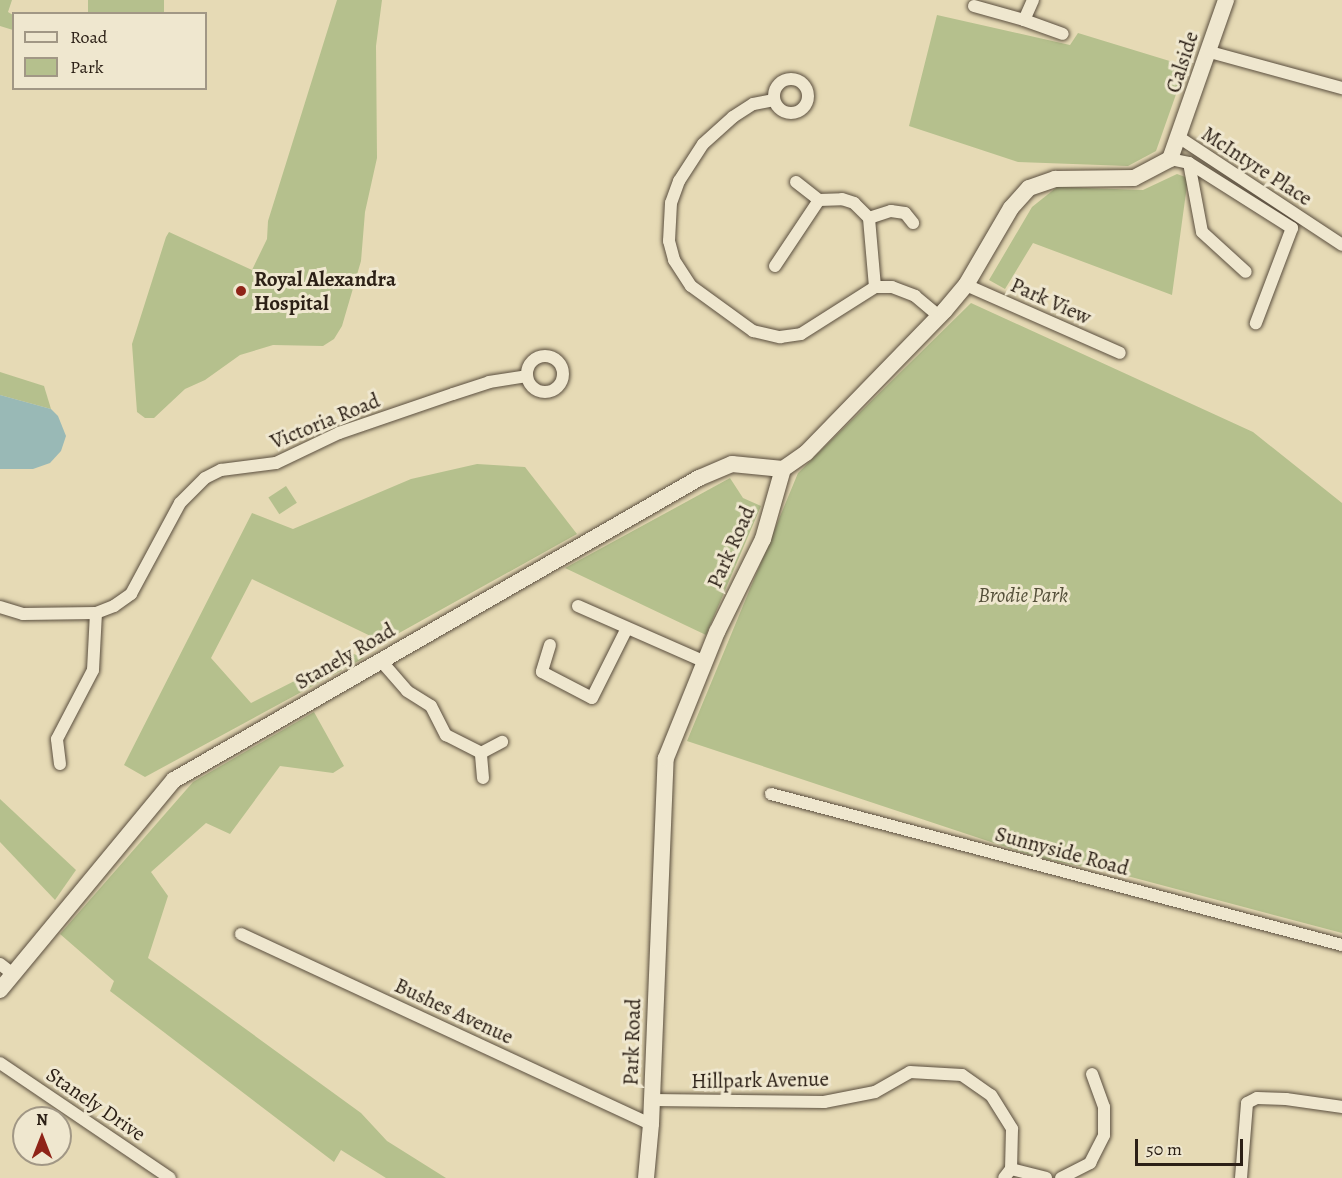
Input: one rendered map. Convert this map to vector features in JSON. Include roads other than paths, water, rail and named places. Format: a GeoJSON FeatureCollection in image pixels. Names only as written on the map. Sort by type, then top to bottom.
{"type":"FeatureCollection","features":[{"type":"Feature","properties":{"kind":"street"},"geometry":{"type":"LineString","coordinates":[[1024,20],[1033,0]]}},
{"type":"Feature","properties":{"kind":"street","name":"Calside"},"geometry":{"type":"LineString","coordinates":[[1180,138],[1226,0]]}},
{"type":"Feature","properties":{"kind":"street"},"geometry":{"type":"LineString","coordinates":[[974,6],[1064,34]]}},
{"type":"Feature","properties":{"kind":"street"},"geometry":{"type":"LineString","coordinates":[[1210,52],[1342,88]]}},
{"type":"Feature","properties":{"kind":"street"},"geometry":{"type":"LineString","coordinates":[[774,100],[753,104],[733,117],[688,162],[671,203],[668,225],[674,260],[691,286],[744,327],[766,335],[801,334],[875,287],[892,287],[915,296],[939,316]]}},
{"type":"Feature","properties":{"kind":"street"},"geometry":{"type":"LineString","coordinates":[[783,470],[806,453],[939,316],[966,285],[1011,208],[1029,188],[1055,179],[1134,178],[1170,159],[1180,138]]}},
{"type":"Feature","properties":{"kind":"street","name":"McIntyre Place"},"geometry":{"type":"LineString","coordinates":[[1180,138],[1342,245]]}},
{"type":"Feature","properties":{"kind":"street"},"geometry":{"type":"LineString","coordinates":[[1170,159],[1189,163],[1292,228],[1256,322]]}},
{"type":"Feature","properties":{"kind":"street"},"geometry":{"type":"LineString","coordinates":[[1189,163],[1202,232],[1246,272]]}},
{"type":"Feature","properties":{"kind":"street"},"geometry":{"type":"LineString","coordinates":[[796,182],[819,200],[854,203],[869,218],[875,287]]}},
{"type":"Feature","properties":{"kind":"street"},"geometry":{"type":"LineString","coordinates":[[775,266],[819,200]]}},
{"type":"Feature","properties":{"kind":"street"},"geometry":{"type":"LineString","coordinates":[[869,218],[891,211],[905,213],[913,223]]}},
{"type":"Feature","properties":{"kind":"street","name":"Park View"},"geometry":{"type":"LineString","coordinates":[[966,285],[1120,353]]}},
{"type":"Feature","properties":{"kind":"street","name":"Victoria Road"},"geometry":{"type":"LineString","coordinates":[[0,607],[22,614],[96,613],[131,594],[180,503],[205,478],[221,470],[276,463],[339,433],[489,382],[527,376]]}},
{"type":"Feature","properties":{"kind":"street","name":"Stanely Road"},"geometry":{"type":"LineString","coordinates":[[0,990],[6,969],[62,920],[93,878],[174,780],[699,478],[732,464],[783,470]]}},
{"type":"Feature","properties":{"kind":"street","name":"Park Road"},"geometry":{"type":"LineString","coordinates":[[646,1178],[651,1124],[666,758],[705,662],[763,539],[783,470]]}},
{"type":"Feature","properties":{"kind":"street"},"geometry":{"type":"LineString","coordinates":[[578,606],[705,662]]}},
{"type":"Feature","properties":{"kind":"street"},"geometry":{"type":"LineString","coordinates":[[60,764],[57,739],[93,670],[96,613]]}},
{"type":"Feature","properties":{"kind":"street"},"geometry":{"type":"LineString","coordinates":[[550,645],[542,672],[592,698],[627,628]]}},
{"type":"Feature","properties":{"kind":"street"},"geometry":{"type":"LineString","coordinates":[[382,662],[406,692],[431,706],[446,735],[481,753]]}},
{"type":"Feature","properties":{"kind":"street"},"geometry":{"type":"LineString","coordinates":[[481,753],[502,742]]}},
{"type":"Feature","properties":{"kind":"street"},"geometry":{"type":"LineString","coordinates":[[481,753],[483,778]]}},
{"type":"Feature","properties":{"kind":"street","name":"Sunnyside Road"},"geometry":{"type":"LineString","coordinates":[[771,794],[1342,945]]}},
{"type":"Feature","properties":{"kind":"street","name":"Bushes Avenue"},"geometry":{"type":"LineString","coordinates":[[241,934],[651,1124]]}},
{"type":"Feature","properties":{"kind":"street","name":"Stanely Drive"},"geometry":{"type":"LineString","coordinates":[[0,1063],[170,1178]]}},
{"type":"Feature","properties":{"kind":"street","name":"Hillpark Avenue"},"geometry":{"type":"LineString","coordinates":[[652,1100],[824,1102],[875,1092],[910,1072],[962,1075],[991,1095],[1012,1129],[1007,1174],[1046,1178]]}},
{"type":"Feature","properties":{"kind":"street"},"geometry":{"type":"LineString","coordinates":[[1061,1178],[1090,1163],[1104,1136],[1104,1107],[1092,1074]]}},
{"type":"Feature","properties":{"kind":"street"},"geometry":{"type":"LineString","coordinates":[[1239,1178],[1247,1103],[1257,1098],[1286,1099],[1342,1107]]}},
{"type":"Feature","properties":{"kind":"water"},"geometry":{"type":"Polygon","coordinates":[[[0,395],[51,409],[58,416],[66,436],[61,451],[50,463],[33,469],[0,469],[0,395]]]}},
{"type":"Feature","properties":{"kind":"place","name":"Royal Alexandra Hospital"},"geometry":{"type":"Point","coordinates":[241,291]}},
{"type":"Feature","properties":{"kind":"park label","name":"Brodie Park"},"geometry":{"type":"Point","coordinates":[1023,595]}}]}
